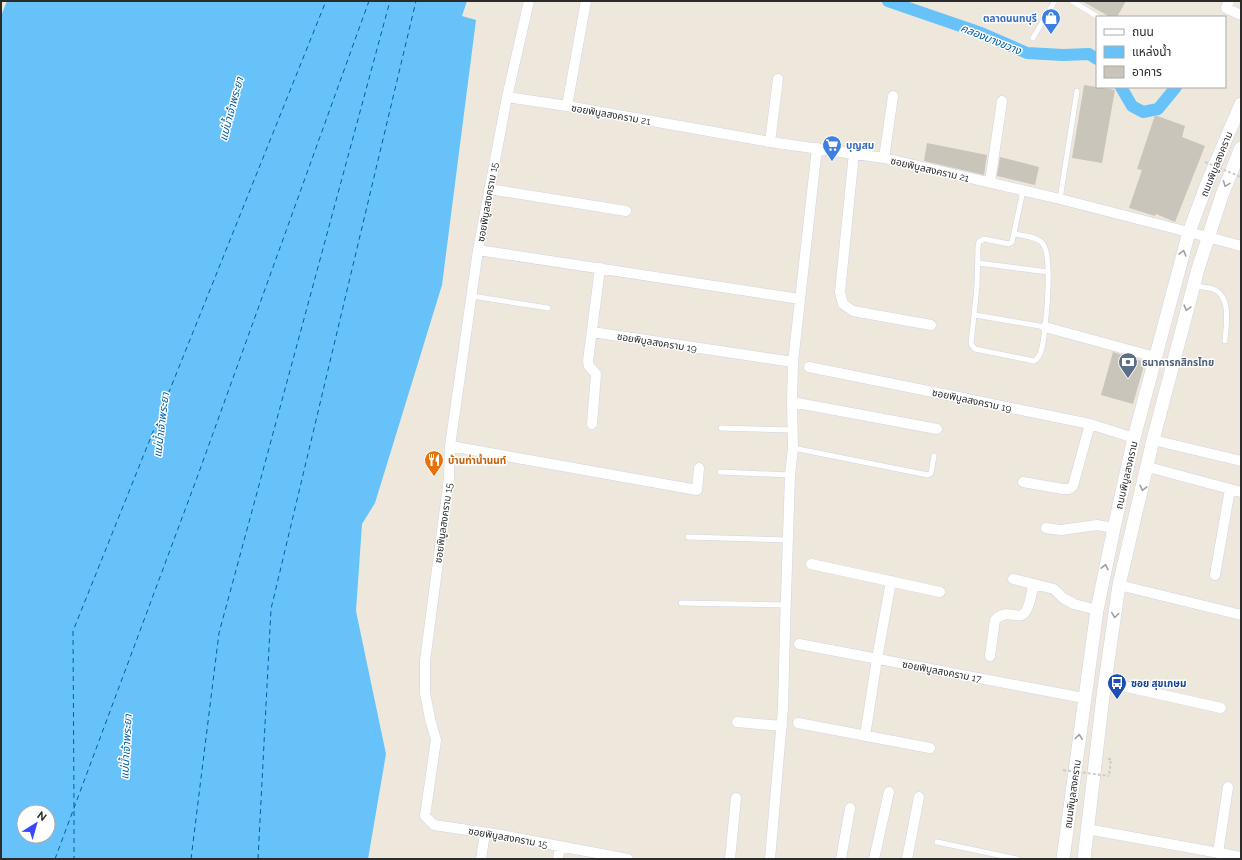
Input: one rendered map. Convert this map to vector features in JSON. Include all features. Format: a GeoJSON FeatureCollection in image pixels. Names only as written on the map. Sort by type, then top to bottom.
{"type":"FeatureCollection","features":[{"type":"Feature","properties":{"kind":"main road","name":"ถนนพิบูลสงคราม"},"geometry":{"type":"LineString","coordinates":[[1063,859],[1097,610],[1134,438],[1189,232],[1220,152],[1241,104]]}},
{"type":"Feature","properties":{"kind":"main road","name":"ถนนพิบูลสงคราม"},"geometry":{"type":"LineString","coordinates":[[1084,859],[1105,682],[1119,585],[1148,467],[1153,440],[1193,286],[1222,195],[1241,148]]}},
{"type":"Feature","properties":{"kind":"street","name":"ซอยพิบูลสงคราม 15"},"geometry":{"type":"LineString","coordinates":[[528,1],[507,97],[478,250],[450,446],[449,478],[425,660],[425,693],[436,740],[425,816],[434,825],[628,859]]}},
{"type":"Feature","properties":{"kind":"street"},"geometry":{"type":"LineString","coordinates":[[567,106],[586,1]]}},
{"type":"Feature","properties":{"kind":"street"},"geometry":{"type":"LineString","coordinates":[[1229,1],[1226,8],[1241,15]]}},
{"type":"Feature","properties":{"kind":"street"},"geometry":{"type":"LineString","coordinates":[[770,142],[778,79]]}},
{"type":"Feature","properties":{"kind":"street"},"geometry":{"type":"LineString","coordinates":[[884,158],[893,96]]}},
{"type":"Feature","properties":{"kind":"street","name":"ซอยพิบูลสงคราม 21"},"geometry":{"type":"LineString","coordinates":[[507,97],[567,106],[770,142],[884,158],[1060,199],[1241,246]]}},
{"type":"Feature","properties":{"kind":"street"},"geometry":{"type":"LineString","coordinates":[[990,182],[1002,101]]}},
{"type":"Feature","properties":{"kind":"street"},"geometry":{"type":"LineString","coordinates":[[770,859],[782,726],[790,475],[793,448],[793,362],[817,148]]}},
{"type":"Feature","properties":{"kind":"street"},"geometry":{"type":"LineString","coordinates":[[854,153],[840,292],[843,304],[853,311],[931,325]]}},
{"type":"Feature","properties":{"kind":"street"},"geometry":{"type":"LineString","coordinates":[[489,189],[626,211]]}},
{"type":"Feature","properties":{"kind":"street"},"geometry":{"type":"LineString","coordinates":[[478,250],[800,299]]}},
{"type":"Feature","properties":{"kind":"street"},"geometry":{"type":"LineString","coordinates":[[592,424],[596,374],[589,366],[588,361],[600,268]]}},
{"type":"Feature","properties":{"kind":"street"},"geometry":{"type":"LineString","coordinates":[[1045,326],[1155,357]]}},
{"type":"Feature","properties":{"kind":"street","name":"ซอยพิบูลสงคราม 19"},"geometry":{"type":"LineString","coordinates":[[592,332],[793,362]]}},
{"type":"Feature","properties":{"kind":"street","name":"ซอยพิบูลสงคราม 19"},"geometry":{"type":"LineString","coordinates":[[809,367],[1090,424],[1134,438]]}},
{"type":"Feature","properties":{"kind":"street"},"geometry":{"type":"LineString","coordinates":[[792,402],[937,429]]}},
{"type":"Feature","properties":{"kind":"street"},"geometry":{"type":"LineString","coordinates":[[1023,482],[1063,489],[1069,489],[1073,486],[1090,424]]}},
{"type":"Feature","properties":{"kind":"street"},"geometry":{"type":"LineString","coordinates":[[1153,440],[1241,461]]}},
{"type":"Feature","properties":{"kind":"street"},"geometry":{"type":"LineString","coordinates":[[450,446],[697,490],[699,468]]}},
{"type":"Feature","properties":{"kind":"street"},"geometry":{"type":"LineString","coordinates":[[1148,467],[1241,492]]}},
{"type":"Feature","properties":{"kind":"street"},"geometry":{"type":"LineString","coordinates":[[1215,575],[1230,489]]}},
{"type":"Feature","properties":{"kind":"street"},"geometry":{"type":"LineString","coordinates":[[1046,528],[1061,530],[1097,525],[1114,528]]}},
{"type":"Feature","properties":{"kind":"street"},"geometry":{"type":"LineString","coordinates":[[811,564],[940,592]]}},
{"type":"Feature","properties":{"kind":"street"},"geometry":{"type":"LineString","coordinates":[[1013,579],[1054,589],[1063,598],[1074,604],[1097,610]]}},
{"type":"Feature","properties":{"kind":"street"},"geometry":{"type":"LineString","coordinates":[[865,736],[877,659],[892,582]]}},
{"type":"Feature","properties":{"kind":"street"},"geometry":{"type":"LineString","coordinates":[[990,656],[995,620],[999,615],[1006,613],[1020,616],[1025,614],[1028,608],[1033,584]]}},
{"type":"Feature","properties":{"kind":"street"},"geometry":{"type":"LineString","coordinates":[[1119,585],[1241,616]]}},
{"type":"Feature","properties":{"kind":"street","name":"ซอยพิบูลสงคราม 17"},"geometry":{"type":"LineString","coordinates":[[799,644],[1084,698]]}},
{"type":"Feature","properties":{"kind":"street"},"geometry":{"type":"LineString","coordinates":[[1105,682],[1221,708]]}},
{"type":"Feature","properties":{"kind":"street"},"geometry":{"type":"LineString","coordinates":[[737,722],[782,726]]}},
{"type":"Feature","properties":{"kind":"street"},"geometry":{"type":"LineString","coordinates":[[798,723],[930,748]]}},
{"type":"Feature","properties":{"kind":"street"},"geometry":{"type":"LineString","coordinates":[[1218,853],[1228,787]]}},
{"type":"Feature","properties":{"kind":"street"},"geometry":{"type":"LineString","coordinates":[[874,859],[889,792]]}},
{"type":"Feature","properties":{"kind":"street"},"geometry":{"type":"LineString","coordinates":[[907,859],[919,797]]}},
{"type":"Feature","properties":{"kind":"street"},"geometry":{"type":"LineString","coordinates":[[730,859],[736,798]]}},
{"type":"Feature","properties":{"kind":"street"},"geometry":{"type":"LineString","coordinates":[[841,859],[850,808]]}},
{"type":"Feature","properties":{"kind":"street"},"geometry":{"type":"LineString","coordinates":[[1087,829],[1241,857]]}},
{"type":"Feature","properties":{"kind":"street"},"geometry":{"type":"LineString","coordinates":[[481,859],[485,833]]}},
{"type":"Feature","properties":{"kind":"street"},"geometry":{"type":"LineString","coordinates":[[558,859],[560,846]]}},
{"type":"Feature","properties":{"kind":"lane"},"geometry":{"type":"LineString","coordinates":[[1033,38],[1054,1]]}},
{"type":"Feature","properties":{"kind":"lane"},"geometry":{"type":"LineString","coordinates":[[1072,1],[1096,16]]}},
{"type":"Feature","properties":{"kind":"lane"},"geometry":{"type":"LineString","coordinates":[[1060,199],[1077,91]]}},
{"type":"Feature","properties":{"kind":"lane"},"geometry":{"type":"LineString","coordinates":[[1015,234],[1038,239],[1047,251],[1048,294],[1045,326],[1040,355],[1038,360],[1034,361],[975,348],[971,344],[977,286],[979,242],[984,240],[1009,244],[1012,242],[1015,234],[1023,191]]}},
{"type":"Feature","properties":{"kind":"lane"},"geometry":{"type":"LineString","coordinates":[[978,263],[1048,272]]}},
{"type":"Feature","properties":{"kind":"lane"},"geometry":{"type":"LineString","coordinates":[[1193,286],[1214,290],[1221,294],[1226,310],[1225,341]]}},
{"type":"Feature","properties":{"kind":"lane"},"geometry":{"type":"LineString","coordinates":[[472,296],[548,308]]}},
{"type":"Feature","properties":{"kind":"lane"},"geometry":{"type":"LineString","coordinates":[[974,315],[1045,326]]}},
{"type":"Feature","properties":{"kind":"lane"},"geometry":{"type":"LineString","coordinates":[[720,428],[792,430]]}},
{"type":"Feature","properties":{"kind":"lane"},"geometry":{"type":"LineString","coordinates":[[793,448],[928,475],[931,473],[934,456]]}},
{"type":"Feature","properties":{"kind":"lane"},"geometry":{"type":"LineString","coordinates":[[720,472],[790,475]]}},
{"type":"Feature","properties":{"kind":"lane"},"geometry":{"type":"LineString","coordinates":[[688,537],[788,540]]}},
{"type":"Feature","properties":{"kind":"lane"},"geometry":{"type":"LineString","coordinates":[[681,603],[786,605]]}},
{"type":"Feature","properties":{"kind":"lane"},"geometry":{"type":"LineString","coordinates":[[937,842],[1017,859]]}},
{"type":"Feature","properties":{"kind":"path"},"geometry":{"type":"LineString","coordinates":[[1205,162],[1241,176]]}},
{"type":"Feature","properties":{"kind":"path"},"geometry":{"type":"LineString","coordinates":[[1063,770],[1109,776],[1111,759]]}},
{"type":"Feature","properties":{"kind":"water","name":"แม่น้ำเจ้าพระยา"},"geometry":{"type":"Polygon","coordinates":[[[7,1],[467,1],[462,16],[476,20],[442,285],[375,503],[362,524],[356,611],[386,754],[368,859],[1,859],[1,16],[7,1]]]}},
{"type":"Feature","properties":{"kind":"building"},"geometry":{"type":"Polygon","coordinates":[[[1082,1],[1126,1],[1118,16],[1108,16],[1082,1]]]}},
{"type":"Feature","properties":{"kind":"building"},"geometry":{"type":"Polygon","coordinates":[[[1084,85],[1115,90],[1102,163],[1072,158],[1084,85]]]}},
{"type":"Feature","properties":{"kind":"building"},"geometry":{"type":"Polygon","coordinates":[[[1155,115],[1185,126],[1182,137],[1205,146],[1175,222],[1156,214],[1155,216],[1129,208],[1142,170],[1137,169],[1155,115]]]}},
{"type":"Feature","properties":{"kind":"building"},"geometry":{"type":"Polygon","coordinates":[[[927,143],[987,155],[984,175],[924,161],[927,143]]]}},
{"type":"Feature","properties":{"kind":"building"},"geometry":{"type":"Polygon","coordinates":[[[1000,157],[1039,167],[1035,185],[997,176],[1000,157]]]}},
{"type":"Feature","properties":{"kind":"building"},"geometry":{"type":"Polygon","coordinates":[[[1113,352],[1145,362],[1133,404],[1101,395],[1113,352]]]}},
{"type":"Feature","properties":{"kind":"waterway","name":"คลองบางขวาง"},"geometry":{"type":"LineString","coordinates":[[888,1],[981,33],[1027,53],[1063,55],[1089,54],[1096,58]]}},
{"type":"Feature","properties":{"kind":"waterway","name":"คลองบางขวาง"},"geometry":{"type":"LineString","coordinates":[[1122,88],[1132,106],[1143,112],[1158,109],[1175,88]]}},
{"type":"Feature","properties":{"kind":"ferry route"},"geometry":{"type":"LineString","coordinates":[[74,807],[73,631],[326,1]]}},
{"type":"Feature","properties":{"kind":"ferry route"},"geometry":{"type":"LineString","coordinates":[[55,859],[198,475],[369,1]]}},
{"type":"Feature","properties":{"kind":"ferry route"},"geometry":{"type":"LineString","coordinates":[[191,859],[219,633],[390,1]]}},
{"type":"Feature","properties":{"kind":"ferry route"},"geometry":{"type":"LineString","coordinates":[[258,859],[271,609],[416,1]]}},
{"type":"Feature","properties":{"kind":"ferry route"},"geometry":{"type":"LineString","coordinates":[[74,811],[74,859]]}},
{"type":"Feature","properties":{"kind":"place","name":"ตลาดนนทบุรี"},"geometry":{"type":"Point","coordinates":[1051,35]}},
{"type":"Feature","properties":{"kind":"place","name":"บุญสม"},"geometry":{"type":"Point","coordinates":[832,162]}},
{"type":"Feature","properties":{"kind":"place","name":"ธนาคารกสิกรไทย"},"geometry":{"type":"Point","coordinates":[1128,379]}},
{"type":"Feature","properties":{"kind":"place","name":"บ้านท่าน้ำนนท์"},"geometry":{"type":"Point","coordinates":[434,477]}},
{"type":"Feature","properties":{"kind":"place","name":"ซอย สุขเกษม"},"geometry":{"type":"Point","coordinates":[1117,700]}}]}
